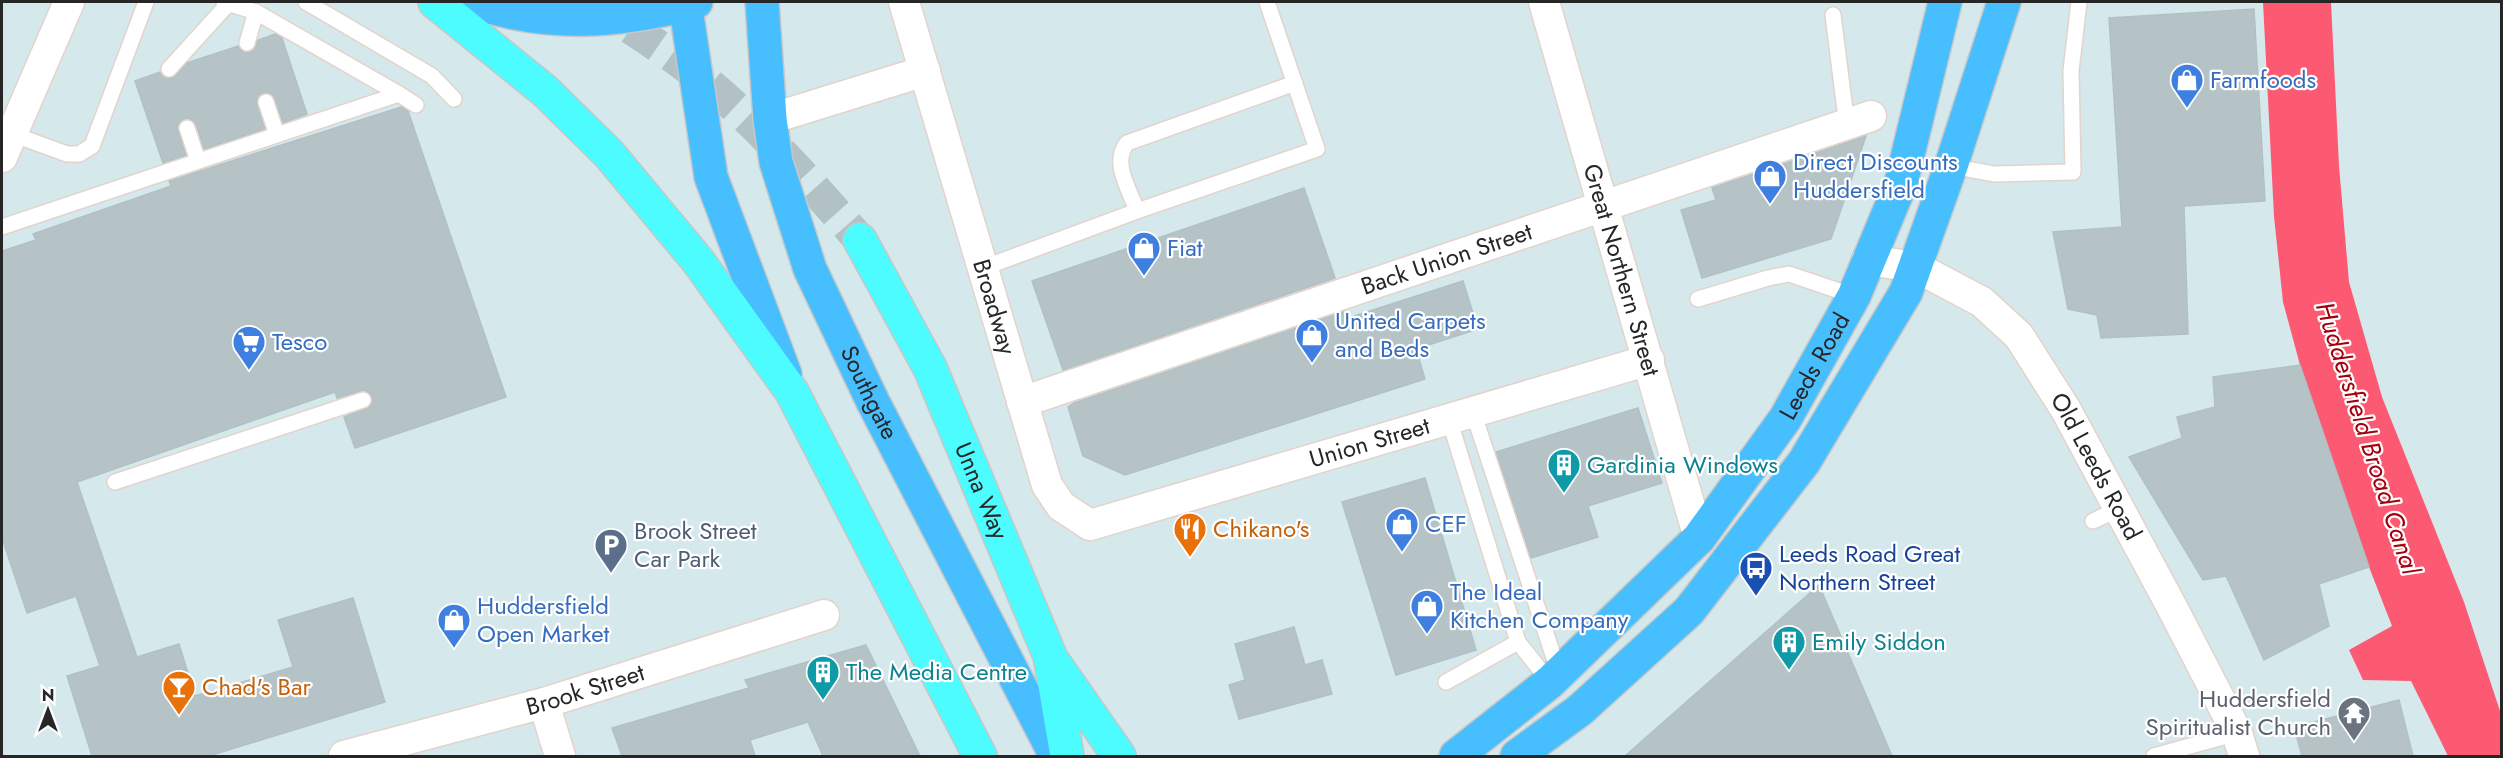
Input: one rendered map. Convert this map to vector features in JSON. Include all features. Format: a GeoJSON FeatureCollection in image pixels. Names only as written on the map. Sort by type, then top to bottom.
{"type":"FeatureCollection","features":[{"type":"Feature","properties":{"kind":"highway"},"geometry":{"type":"LineString","coordinates":[[435,2],[545,91],[609,154],[698,261],[792,392],[980,756]]}},
{"type":"Feature","properties":{"kind":"highway","name":"Unna Way"},"geometry":{"type":"LineString","coordinates":[[860,240],[930,368],[1050,656],[1067,756]]}},
{"type":"Feature","properties":{"kind":"highway"},"geometry":{"type":"LineString","coordinates":[[1050,656],[1119,756]]}},
{"type":"Feature","properties":{"kind":"main road"},"geometry":{"type":"LineString","coordinates":[[474,2],[544,18],[596,21],[688,2],[711,177],[792,392]]}},
{"type":"Feature","properties":{"kind":"main road","name":"Southgate"},"geometry":{"type":"LineString","coordinates":[[762,2],[770,119],[776,162],[810,269],[873,402],[1056,756]]}},
{"type":"Feature","properties":{"kind":"main road","name":"Leeds Road"},"geometry":{"type":"LineString","coordinates":[[1456,756],[1555,678],[1699,538],[1785,419],[1854,296],[1867,260],[1901,183],[1945,2]]}},
{"type":"Feature","properties":{"kind":"main road","name":"Leeds Road"},"geometry":{"type":"LineString","coordinates":[[1517,756],[1580,710],[1689,611],[1804,462],[1906,292],[1952,166],[2004,2]]}},
{"type":"Feature","properties":{"kind":"street"},"geometry":{"type":"LineString","coordinates":[[7,145],[69,2]]}},
{"type":"Feature","properties":{"kind":"street","name":"Broadway"},"geometry":{"type":"LineString","coordinates":[[904,2],[1047,485],[1061,506],[1090,525]]}},
{"type":"Feature","properties":{"kind":"street","name":"Great Northern Street"},"geometry":{"type":"LineString","coordinates":[[1544,2],[1699,538]]}},
{"type":"Feature","properties":{"kind":"street"},"geometry":{"type":"LineString","coordinates":[[770,119],[925,71]]}},
{"type":"Feature","properties":{"kind":"street","name":"Back Union Street"},"geometry":{"type":"LineString","coordinates":[[1022,402],[1859,121]]}},
{"type":"Feature","properties":{"kind":"street","name":"Old Leeds Road"},"geometry":{"type":"LineString","coordinates":[[1867,260],[1916,267],[1982,302],[2019,336],[2066,410],[2106,515],[2241,745]]}},
{"type":"Feature","properties":{"kind":"street","name":"Union Street"},"geometry":{"type":"LineString","coordinates":[[1090,525],[1649,360]]}},
{"type":"Feature","properties":{"kind":"street","name":"Brook Street"},"geometry":{"type":"LineString","coordinates":[[344,756],[544,703],[824,615]]}},
{"type":"Feature","properties":{"kind":"street"},"geometry":{"type":"LineString","coordinates":[[544,703],[560,756]]}},
{"type":"Feature","properties":{"kind":"lane"},"geometry":{"type":"LineString","coordinates":[[7,145],[67,154],[79,154],[92,146],[146,2]]}},
{"type":"Feature","properties":{"kind":"lane"},"geometry":{"type":"LineString","coordinates":[[169,69],[227,2],[256,12],[416,105]]}},
{"type":"Feature","properties":{"kind":"lane"},"geometry":{"type":"LineString","coordinates":[[306,2],[432,76],[454,99]]}},
{"type":"Feature","properties":{"kind":"lane"},"geometry":{"type":"LineString","coordinates":[[983,268],[1317,149],[1267,2]]}},
{"type":"Feature","properties":{"kind":"lane"},"geometry":{"type":"LineString","coordinates":[[1952,166],[1994,174],[2073,171],[2071,71],[2079,2]]}},
{"type":"Feature","properties":{"kind":"lane"},"geometry":{"type":"LineString","coordinates":[[247,43],[256,12]]}},
{"type":"Feature","properties":{"kind":"lane"},"geometry":{"type":"LineString","coordinates":[[1833,15],[1859,121]]}},
{"type":"Feature","properties":{"kind":"lane"},"geometry":{"type":"LineString","coordinates":[[1137,212],[1119,161],[1120,152],[1127,143],[1295,83]]}},
{"type":"Feature","properties":{"kind":"lane"},"geometry":{"type":"LineString","coordinates":[[2,227],[399,94]]}},
{"type":"Feature","properties":{"kind":"lane"},"geometry":{"type":"LineString","coordinates":[[266,102],[277,135]]}},
{"type":"Feature","properties":{"kind":"lane"},"geometry":{"type":"LineString","coordinates":[[187,128],[198,161]]}},
{"type":"Feature","properties":{"kind":"lane"},"geometry":{"type":"LineString","coordinates":[[1698,299],[1789,274],[1854,296]]}},
{"type":"Feature","properties":{"kind":"lane"},"geometry":{"type":"LineString","coordinates":[[115,482],[363,399]]}},
{"type":"Feature","properties":{"kind":"lane"},"geometry":{"type":"LineString","coordinates":[[1461,416],[1518,642],[1555,678]]}},
{"type":"Feature","properties":{"kind":"lane"},"geometry":{"type":"LineString","coordinates":[[1461,416],[1555,678]]}},
{"type":"Feature","properties":{"kind":"lane"},"geometry":{"type":"LineString","coordinates":[[1446,682],[1518,642]]}},
{"type":"Feature","properties":{"kind":"lane"},"geometry":{"type":"LineString","coordinates":[[2154,756],[2241,745]]}},
{"type":"Feature","properties":{"kind":"water","name":"Huddersfield Broad Canal"},"geometry":{"type":"Polygon","coordinates":[[[2263,2],[2331,2],[2339,166],[2349,282],[2382,397],[2464,602],[2501,714],[2501,756],[2448,756],[2411,681],[2363,680],[2349,650],[2392,626],[2369,567],[2300,365],[2283,302],[2274,216],[2263,2]]]}},
{"type":"Feature","properties":{"kind":"building","name":"Farmfoods"},"geometry":{"type":"Polygon","coordinates":[[[2254,9],[2265,201],[2184,206],[2188,334],[2101,338],[2097,315],[2068,309],[2053,232],[2122,227],[2109,18],[2254,9]]]}},
{"type":"Feature","properties":{"kind":"building"},"geometry":{"type":"Polygon","coordinates":[[[275,34],[282,38],[307,114],[283,123],[273,95],[262,93],[258,96],[257,105],[265,129],[204,149],[196,124],[190,119],[184,119],[177,127],[186,155],[163,163],[135,81],[160,72],[166,78],[172,78],[187,63],[238,46],[244,52],[250,52],[258,40],[275,34]]]}},
{"type":"Feature","properties":{"kind":"building","name":"Tesco"},"geometry":{"type":"Polygon","coordinates":[[[401,107],[408,111],[506,397],[355,448],[344,417],[370,407],[372,396],[364,390],[337,398],[335,392],[77,482],[137,657],[179,644],[195,696],[293,667],[278,620],[353,598],[385,702],[209,756],[92,756],[67,676],[100,666],[76,596],[27,613],[2,538],[2,251],[36,240],[33,234],[171,186],[169,181],[401,107]]]}},
{"type":"Feature","properties":{"kind":"building","name":"Direct Discounts Huddersfield"},"geometry":{"type":"Polygon","coordinates":[[[1866,136],[1831,239],[1702,278],[1681,210],[1716,200],[1712,188],[1866,136]]]}},
{"type":"Feature","properties":{"kind":"building","name":"Fiat"},"geometry":{"type":"Polygon","coordinates":[[[1304,188],[1335,278],[1063,370],[1032,281],[1304,188]]]}},
{"type":"Feature","properties":{"kind":"building","name":"United Carpets and Beds"},"geometry":{"type":"Polygon","coordinates":[[[1463,281],[1478,329],[1416,349],[1425,379],[1125,475],[1083,456],[1068,407],[1074,403],[1346,311],[1348,318],[1463,281]]]}},
{"type":"Feature","properties":{"kind":"building"},"geometry":{"type":"Polygon","coordinates":[[[2300,365],[2369,567],[2319,584],[2329,626],[2264,660],[2226,576],[2203,580],[2129,457],[2182,438],[2177,417],[2215,407],[2213,377],[2300,365]]]}},
{"type":"Feature","properties":{"kind":"building","name":"Gardinia Windows"},"geometry":{"type":"Polygon","coordinates":[[[1638,408],[1662,483],[1588,506],[1598,537],[1531,558],[1496,452],[1638,408]]]}},
{"type":"Feature","properties":{"kind":"building"},"geometry":{"type":"Polygon","coordinates":[[[1425,478],[1476,650],[1396,675],[1342,502],[1425,478]]]}},
{"type":"Feature","properties":{"kind":"building","name":"Emily Siddon"},"geometry":{"type":"Polygon","coordinates":[[[1819,585],[1892,756],[1625,756],[1819,585]]]}},
{"type":"Feature","properties":{"kind":"building"},"geometry":{"type":"Polygon","coordinates":[[[1294,627],[1305,665],[1322,660],[1332,694],[1239,719],[1229,685],[1245,680],[1235,644],[1294,627]]]}},
{"type":"Feature","properties":{"kind":"building","name":"The Media Centre"},"geometry":{"type":"Polygon","coordinates":[[[866,645],[920,756],[823,756],[808,722],[750,740],[755,756],[622,756],[612,728],[749,688],[745,680],[866,645]]]}},
{"type":"Feature","properties":{"kind":"building","name":"Huddersfield Spiritualist Church"},"geometry":{"type":"Polygon","coordinates":[[[2399,700],[2413,756],[2302,756],[2294,727],[2399,700]]]}},
{"type":"Feature","properties":{"kind":"tunnel"},"geometry":{"type":"LineString","coordinates":[[589,2],[655,44],[717,91],[773,144],[860,240]]}},
{"type":"Feature","properties":{"kind":"place","name":"Farmfoods"},"geometry":{"type":"Point","coordinates":[2187,109]}},
{"type":"Feature","properties":{"kind":"place","name":"Direct Discounts Huddersfield"},"geometry":{"type":"Point","coordinates":[1770,205]}},
{"type":"Feature","properties":{"kind":"place","name":"Fiat"},"geometry":{"type":"Point","coordinates":[1144,277]}},
{"type":"Feature","properties":{"kind":"place","name":"United Carpets and Beds"},"geometry":{"type":"Point","coordinates":[1312,364]}},
{"type":"Feature","properties":{"kind":"place","name":"Tesco"},"geometry":{"type":"Point","coordinates":[249,371]}},
{"type":"Feature","properties":{"kind":"place","name":"Gardinia Windows"},"geometry":{"type":"Point","coordinates":[1564,494]}},
{"type":"Feature","properties":{"kind":"place","name":"CEF"},"geometry":{"type":"Point","coordinates":[1402,553]}},
{"type":"Feature","properties":{"kind":"place","name":"Chikano's"},"geometry":{"type":"Point","coordinates":[1190,558]}},
{"type":"Feature","properties":{"kind":"place","name":"Brook Street Car Park"},"geometry":{"type":"Point","coordinates":[611,574]}},
{"type":"Feature","properties":{"kind":"place","name":"Leeds Road Great Northern Street"},"geometry":{"type":"Point","coordinates":[1756,597]}},
{"type":"Feature","properties":{"kind":"place","name":"The Ideal Kitchen Company"},"geometry":{"type":"Point","coordinates":[1427,635]}},
{"type":"Feature","properties":{"kind":"place","name":"Huddersfield Open Market"},"geometry":{"type":"Point","coordinates":[454,649]}},
{"type":"Feature","properties":{"kind":"place","name":"Emily Siddon"},"geometry":{"type":"Point","coordinates":[1789,671]}},
{"type":"Feature","properties":{"kind":"place","name":"The Media Centre"},"geometry":{"type":"Point","coordinates":[823,701]}},
{"type":"Feature","properties":{"kind":"place","name":"Chad's Bar"},"geometry":{"type":"Point","coordinates":[179,716]}},
{"type":"Feature","properties":{"kind":"place","name":"Huddersfield Spiritualist Church"},"geometry":{"type":"Point","coordinates":[2354,742]}}]}
